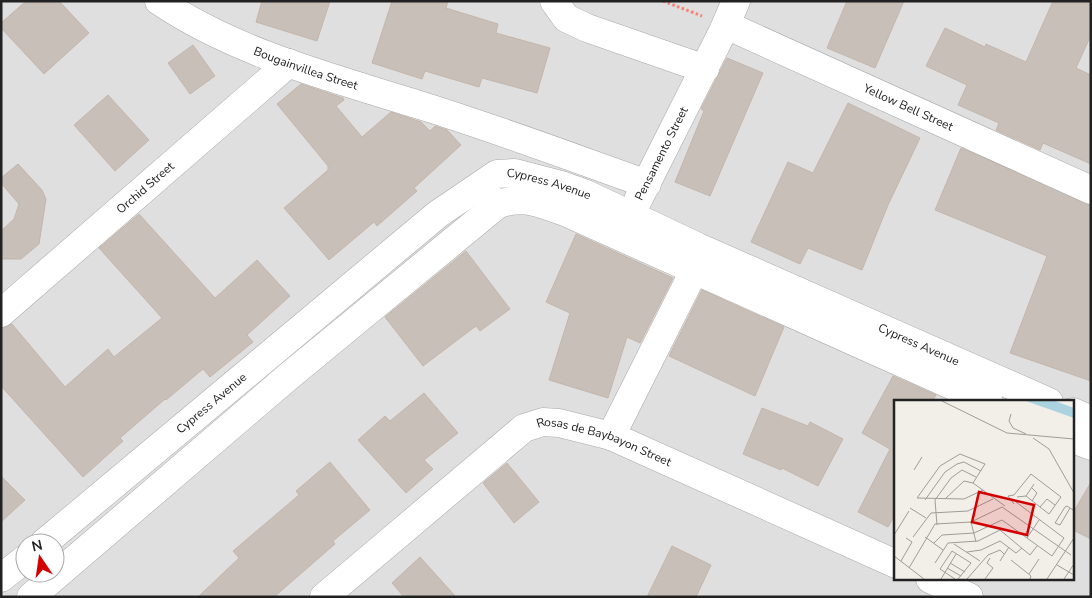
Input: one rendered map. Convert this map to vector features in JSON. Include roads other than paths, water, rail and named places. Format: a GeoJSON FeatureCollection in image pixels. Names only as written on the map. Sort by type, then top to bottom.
{"type":"FeatureCollection","features":[{"type":"Feature","properties":{"kind":"street","name":"Bougainvillea Street"},"geometry":{"type":"LineString","coordinates":[[159,1],[198,24],[289,63],[461,118],[646,184]]}},
{"type":"Feature","properties":{"kind":"street"},"geometry":{"type":"LineString","coordinates":[[554,1],[566,18],[587,28],[704,69]]}},
{"type":"Feature","properties":{"kind":"street","name":"Pensamento Street"},"geometry":{"type":"LineString","coordinates":[[626,227],[731,13]]}},
{"type":"Feature","properties":{"kind":"street","name":"Yellow Bell Street"},"geometry":{"type":"LineString","coordinates":[[731,13],[1091,190]]}},
{"type":"Feature","properties":{"kind":"street","name":"Orchid Street"},"geometry":{"type":"LineString","coordinates":[[1,313],[289,63]]}},
{"type":"Feature","properties":{"kind":"street","name":"Bougainvillea Street"},"geometry":{"type":"LineString","coordinates":[[461,118],[515,173]]}},
{"type":"Feature","properties":{"kind":"street"},"geometry":{"type":"LineString","coordinates":[[515,173],[526,199]]}},
{"type":"Feature","properties":{"kind":"street","name":"Cypress Avenue"},"geometry":{"type":"LineString","coordinates":[[56,533],[438,214],[496,174],[515,173],[586,194],[626,227]]}},
{"type":"Feature","properties":{"kind":"street","name":"Cypress Avenue"},"geometry":{"type":"LineString","coordinates":[[31,597],[289,376],[497,205],[510,199],[526,199],[565,212],[626,227],[986,400]]}},
{"type":"Feature","properties":{"kind":"street"},"geometry":{"type":"LineString","coordinates":[[611,436],[696,259]]}},
{"type":"Feature","properties":{"kind":"street","name":"Cypress Avenue"},"geometry":{"type":"LineString","coordinates":[[696,259],[1045,400]]}},
{"type":"Feature","properties":{"kind":"street"},"geometry":{"type":"LineString","coordinates":[[269,355],[289,376]]}},
{"type":"Feature","properties":{"kind":"street"},"geometry":{"type":"LineString","coordinates":[[1074,412],[1091,420]]}},
{"type":"Feature","properties":{"kind":"street","name":"Rosas de Baybayon Street"},"geometry":{"type":"LineString","coordinates":[[324,597],[524,428],[543,422],[559,423],[611,436],[894,563]]}},
{"type":"Feature","properties":{"kind":"street"},"geometry":{"type":"LineString","coordinates":[[1074,438],[1091,446]]}},
{"type":"Feature","properties":{"kind":"street"},"geometry":{"type":"LineString","coordinates":[[1,578],[15,567]]}},
{"type":"Feature","properties":{"kind":"street"},"geometry":{"type":"LineString","coordinates":[[932,580],[969,597]]}}]}
